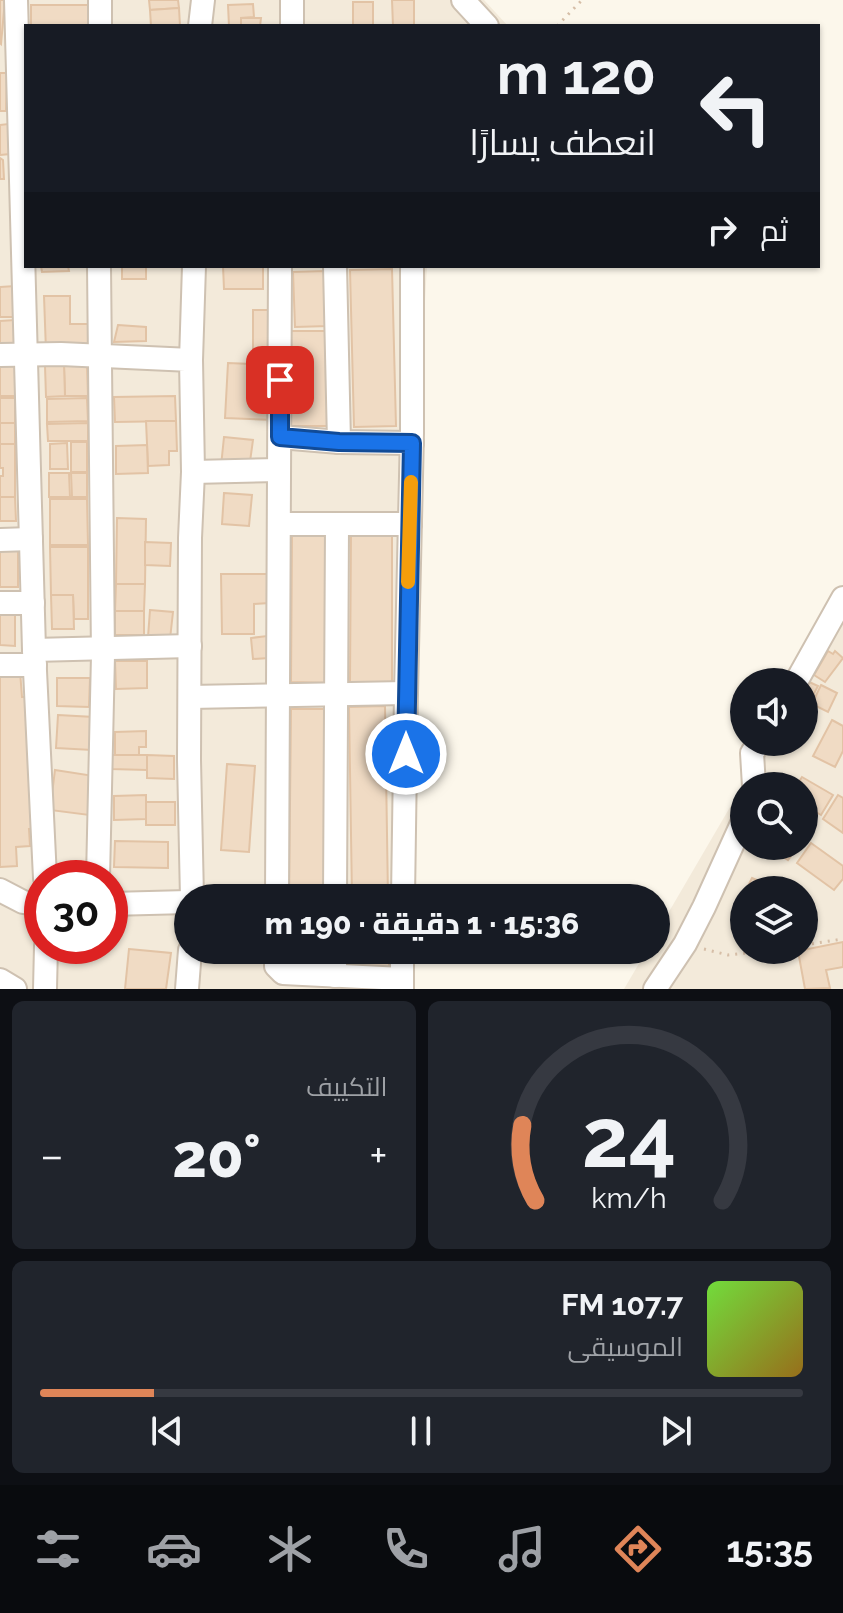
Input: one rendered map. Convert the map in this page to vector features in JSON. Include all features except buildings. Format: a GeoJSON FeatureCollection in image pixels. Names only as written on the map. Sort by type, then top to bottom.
{"type":"FeatureCollection","features":[{"type":"Feature","properties":{"kind":"street"},"geometry":{"type":"LineString","coordinates":[[16,0],[23,132],[24,243]]}},
{"type":"Feature","properties":{"kind":"street"},"geometry":{"type":"LineString","coordinates":[[100,0],[100,24]]}},
{"type":"Feature","properties":{"kind":"street"},"geometry":{"type":"LineString","coordinates":[[200,24],[203,0]]}},
{"type":"Feature","properties":{"kind":"street"},"geometry":{"type":"LineString","coordinates":[[292,0],[292,24]]}},
{"type":"Feature","properties":{"kind":"street"},"geometry":{"type":"LineString","coordinates":[[463,0],[485,24]]}},
{"type":"Feature","properties":{"kind":"street"},"geometry":{"type":"LineString","coordinates":[[24,268],[33,603],[44,860]]}},
{"type":"Feature","properties":{"kind":"street"},"geometry":{"type":"LineString","coordinates":[[98,860],[103,648],[99,268]]}},
{"type":"Feature","properties":{"kind":"street"},"geometry":{"type":"LineString","coordinates":[[190,884],[194,268]]}},
{"type":"Feature","properties":{"kind":"street"},"geometry":{"type":"LineString","coordinates":[[277,884],[280,268]]}},
{"type":"Feature","properties":{"kind":"street"},"geometry":{"type":"LineString","coordinates":[[335,268],[339,442]]}},
{"type":"Feature","properties":{"kind":"street"},"geometry":{"type":"LineString","coordinates":[[403,884],[412,443],[412,268]]}},
{"type":"Feature","properties":{"kind":"street"},"geometry":{"type":"LineString","coordinates":[[0,355],[191,360]]}},
{"type":"Feature","properties":{"kind":"street"},"geometry":{"type":"LineString","coordinates":[[280,437],[412,443]]}},
{"type":"Feature","properties":{"kind":"street"},"geometry":{"type":"LineString","coordinates":[[193,472],[279,470]]}},
{"type":"Feature","properties":{"kind":"street"},"geometry":{"type":"LineString","coordinates":[[280,524],[410,524]]}},
{"type":"Feature","properties":{"kind":"street"},"geometry":{"type":"LineString","coordinates":[[335,884],[337,525]]}},
{"type":"Feature","properties":{"kind":"street"},"geometry":{"type":"LineString","coordinates":[[0,540],[31,539]]}},
{"type":"Feature","properties":{"kind":"street"},"geometry":{"type":"LineString","coordinates":[[804,668],[843,598]]}},
{"type":"Feature","properties":{"kind":"street"},"geometry":{"type":"LineString","coordinates":[[0,603],[33,603]]}},
{"type":"Feature","properties":{"kind":"street"},"geometry":{"type":"LineString","coordinates":[[0,665],[103,648],[190,646]]}},
{"type":"Feature","properties":{"kind":"street"},"geometry":{"type":"LineString","coordinates":[[190,697],[406,693]]}},
{"type":"Feature","properties":{"kind":"street"},"geometry":{"type":"LineString","coordinates":[[655,989],[685,944],[730,849]]}},
{"type":"Feature","properties":{"kind":"street"},"geometry":{"type":"LineString","coordinates":[[0,890],[24,902]]}},
{"type":"Feature","properties":{"kind":"street"},"geometry":{"type":"LineString","coordinates":[[128,903],[174,901]]}},
{"type":"Feature","properties":{"kind":"street"},"geometry":{"type":"LineString","coordinates":[[45,989],[46,964]]}},
{"type":"Feature","properties":{"kind":"street"},"geometry":{"type":"LineString","coordinates":[[187,989],[189,964]]}},
{"type":"Feature","properties":{"kind":"street"},"geometry":{"type":"LineString","coordinates":[[276,964],[283,973],[402,984]]}},
{"type":"Feature","properties":{"kind":"street"},"geometry":{"type":"LineString","coordinates":[[335,964],[335,976]]}},
{"type":"Feature","properties":{"kind":"street"},"geometry":{"type":"LineString","coordinates":[[0,980],[15,989]]}},
{"type":"Feature","properties":{"kind":"path"},"geometry":{"type":"LineString","coordinates":[[559,24],[582,0]]}},
{"type":"Feature","properties":{"kind":"path"},"geometry":{"type":"LineString","coordinates":[[818,943],[843,939]]}},
{"type":"Feature","properties":{"kind":"path"},"geometry":{"type":"LineString","coordinates":[[685,944],[730,955]]}},
{"type":"Feature","properties":{"kind":"shaded area"},"geometry":{"type":"Polygon","coordinates":[[[0,0],[484,0],[506,24],[24,24],[24,268],[427,268],[392,884],[174,884],[174,964],[387,964],[386,989],[0,989],[0,0]]]}},
{"type":"Feature","properties":{"kind":"shaded area"},"geometry":{"type":"Polygon","coordinates":[[[843,614],[843,989],[624,989],[639,964],[670,964],[670,910],[730,807],[730,860],[818,860],[818,772],[750,772],[760,756],[818,756],[818,668],[812,668],[843,614]]]}},
{"type":"Feature","properties":{"kind":"slow traffic"},"geometry":{"type":"LineString","coordinates":[[408,582],[411,482]]}},
{"type":"Feature","properties":{"kind":"route"},"geometry":{"type":"LineString","coordinates":[[280,380],[280,437],[412,443],[406,754]]}}]}
